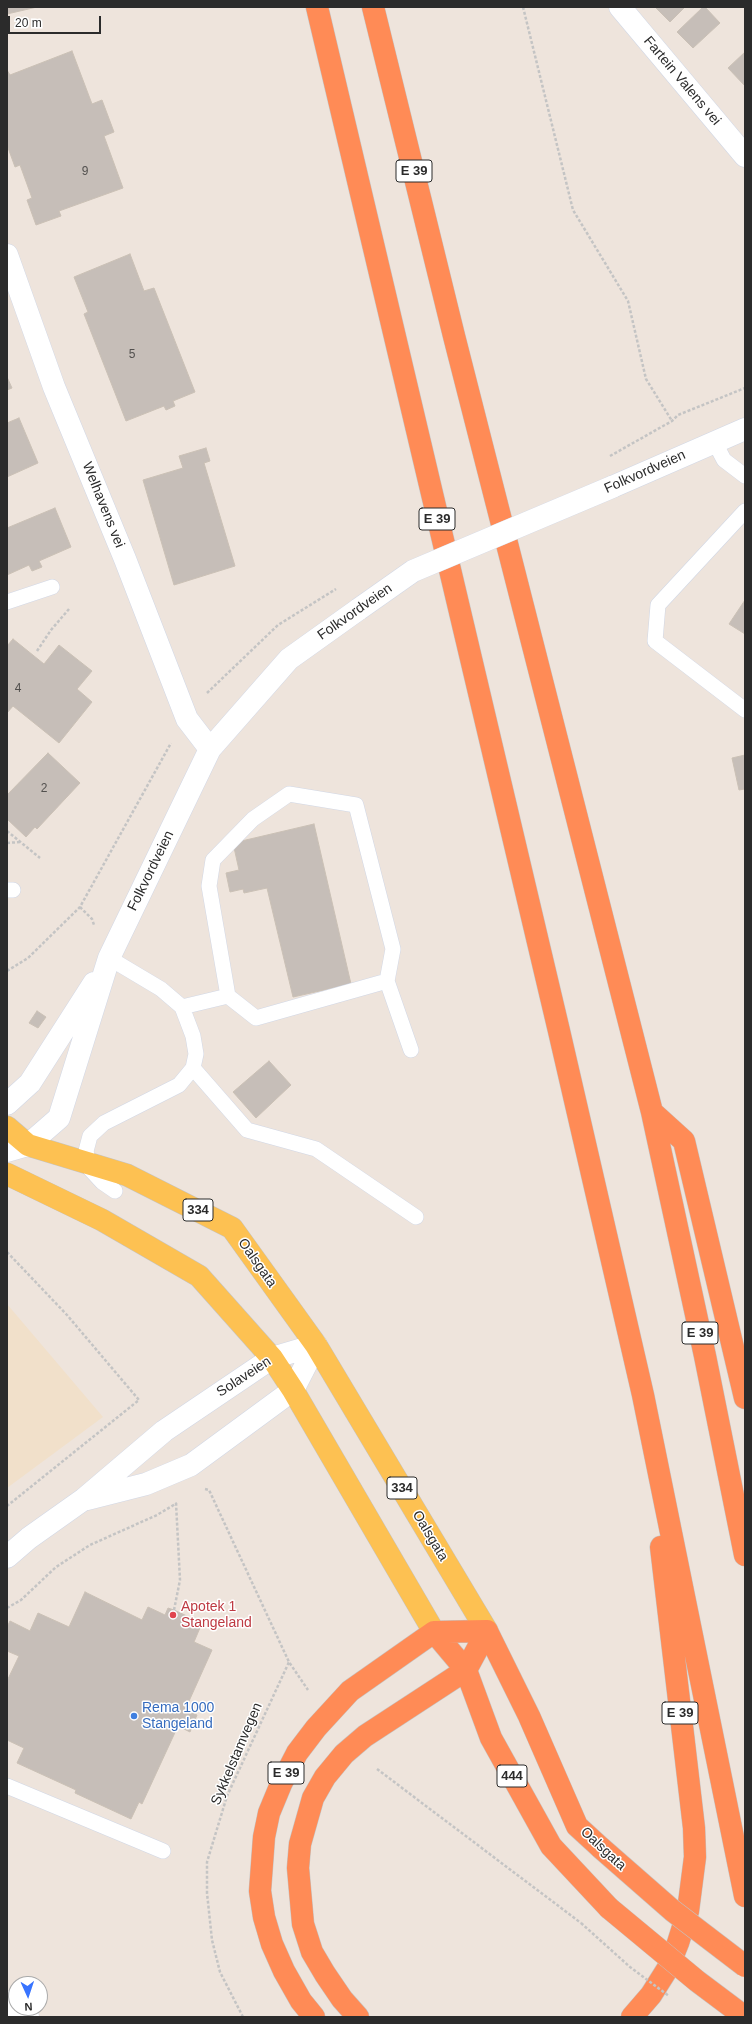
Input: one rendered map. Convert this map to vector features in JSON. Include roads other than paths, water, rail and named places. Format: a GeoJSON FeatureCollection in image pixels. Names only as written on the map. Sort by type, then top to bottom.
{"type":"FeatureCollection","features":[{"type":"Feature","properties":{"kind":"highway","name":"E 39"},"geometry":{"type":"LineString","coordinates":[[317,7],[559,1031],[643,1395],[745,1896]]}},
{"type":"Feature","properties":{"kind":"highway","name":"E 39"},"geometry":{"type":"LineString","coordinates":[[373,7],[456,344],[652,1112],[705,1356],[745,1555]]}},
{"type":"Feature","properties":{"kind":"highway","name":"E 39"},"geometry":{"type":"LineString","coordinates":[[652,1112],[684,1140],[745,1398]]}},
{"type":"Feature","properties":{"kind":"highway","name":"E 39"},"geometry":{"type":"LineString","coordinates":[[632,2017],[652,1995],[668,1968],[678,1943],[688,1911],[695,1857],[694,1821],[643,1395]]}},
{"type":"Feature","properties":{"kind":"highway","name":"E 39"},"geometry":{"type":"LineString","coordinates":[[358,2017],[325,1974],[312,1952],[303,1924],[298,1868],[300,1844],[313,1798],[325,1777],[344,1754],[365,1736],[466,1670],[487,1631]]}},
{"type":"Feature","properties":{"kind":"highway"},"geometry":{"type":"LineString","coordinates":[[434,1632],[487,1631]]}},
{"type":"Feature","properties":{"kind":"highway","name":"Oalsgata"},"geometry":{"type":"LineString","coordinates":[[487,1631],[529,1716],[577,1826],[673,1911],[745,1966]]}},
{"type":"Feature","properties":{"kind":"highway","name":"E 39"},"geometry":{"type":"LineString","coordinates":[[314,2017],[300,2001],[284,1971],[272,1944],[264,1916],[260,1891],[261,1861],[269,1812],[297,1753],[321,1722],[350,1691],[434,1632]]}},
{"type":"Feature","properties":{"kind":"highway","name":"444"},"geometry":{"type":"LineString","coordinates":[[434,1632],[466,1670],[490,1738],[551,1846],[609,1908],[697,1981],[745,2017]]}},
{"type":"Feature","properties":{"kind":"main road","name":"Oalsgata"},"geometry":{"type":"LineString","coordinates":[[7,1126],[28,1145],[127,1175],[232,1228],[316,1345],[487,1631]]}},
{"type":"Feature","properties":{"kind":"main road"},"geometry":{"type":"LineString","coordinates":[[7,1174],[102,1220],[199,1276],[272,1358],[293,1390],[434,1632]]}},
{"type":"Feature","properties":{"kind":"street","name":"Fartein Valens vei"},"geometry":{"type":"LineString","coordinates":[[620,7],[745,156]]}},
{"type":"Feature","properties":{"kind":"street","name":"Welhavens vei"},"geometry":{"type":"LineString","coordinates":[[7,255],[13,289],[125,559],[187,719],[210,749]]}},
{"type":"Feature","properties":{"kind":"street","name":"Folkvordveien"},"geometry":{"type":"LineString","coordinates":[[7,1104],[30,1082],[110,958],[210,749],[289,659],[413,571],[745,429]]}},
{"type":"Feature","properties":{"kind":"street","name":"Folkvordveien"},"geometry":{"type":"LineString","coordinates":[[7,1151],[28,1145],[60,1118],[110,958]]}},
{"type":"Feature","properties":{"kind":"street","name":"Solaveien"},"geometry":{"type":"LineString","coordinates":[[7,1557],[29,1538],[84,1499],[164,1431],[272,1358],[316,1345]]}},
{"type":"Feature","properties":{"kind":"street","name":"Solaveien"},"geometry":{"type":"LineString","coordinates":[[84,1499],[146,1484],[191,1465],[293,1390],[316,1345]]}},
{"type":"Feature","properties":{"kind":"street"},"geometry":{"type":"LineString","coordinates":[[7,2002],[28,2017]]}},
{"type":"Feature","properties":{"kind":"lane"},"geometry":{"type":"LineString","coordinates":[[714,441],[724,460],[745,476]]}},
{"type":"Feature","properties":{"kind":"lane"},"geometry":{"type":"LineString","coordinates":[[745,511],[658,605],[655,642],[745,710]]}},
{"type":"Feature","properties":{"kind":"lane"},"geometry":{"type":"LineString","coordinates":[[7,602],[52,587]]}},
{"type":"Feature","properties":{"kind":"lane"},"geometry":{"type":"LineString","coordinates":[[387,981],[256,1018],[228,996],[209,886],[214,860],[253,819],[289,794],[356,805],[393,949],[387,981],[411,1050]]}},
{"type":"Feature","properties":{"kind":"lane"},"geometry":{"type":"LineString","coordinates":[[110,958],[160,989],[182,1007],[193,1036],[196,1054],[192,1068],[179,1085],[104,1124],[90,1136],[86,1150],[90,1169],[102,1182],[115,1191]]}},
{"type":"Feature","properties":{"kind":"lane"},"geometry":{"type":"LineString","coordinates":[[182,1007],[228,996]]}},
{"type":"Feature","properties":{"kind":"lane"},"geometry":{"type":"LineString","coordinates":[[192,1068],[247,1130],[316,1149],[416,1217]]}},
{"type":"Feature","properties":{"kind":"lane"},"geometry":{"type":"LineString","coordinates":[[7,1786],[163,1852]]}},
{"type":"Feature","properties":{"kind":"place","name":"Apotek 1 Stangeland"},"geometry":{"type":"Point","coordinates":[173,1615]}},
{"type":"Feature","properties":{"kind":"place","name":"Rema 1000 Stangeland"},"geometry":{"type":"Point","coordinates":[134,1716]}}]}
